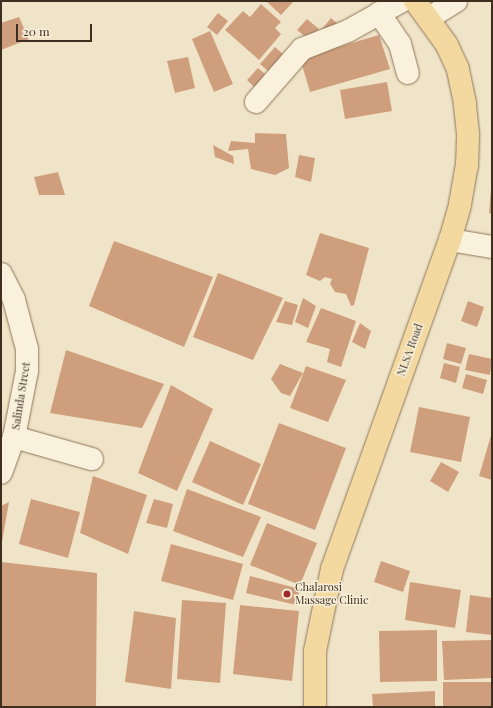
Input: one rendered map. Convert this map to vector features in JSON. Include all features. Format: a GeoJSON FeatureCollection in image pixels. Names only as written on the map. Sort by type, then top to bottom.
{"type":"FeatureCollection","features":[{"type":"Feature","properties":{"kind":"main road","name":"NLSA Road"},"geometry":{"type":"LineString","coordinates":[[315,707],[315,651],[332,569],[450,240],[460,204],[467,166],[468,126],[458,69],[447,45],[429,18],[415,1]]}},
{"type":"Feature","properties":{"kind":"street"},"geometry":{"type":"LineString","coordinates":[[256,102],[302,49],[348,31],[402,1]]}},
{"type":"Feature","properties":{"kind":"street"},"geometry":{"type":"LineString","coordinates":[[429,18],[456,1]]}},
{"type":"Feature","properties":{"kind":"street"},"geometry":{"type":"LineString","coordinates":[[379,13],[400,44],[408,73]]}},
{"type":"Feature","properties":{"kind":"street"},"geometry":{"type":"LineString","coordinates":[[450,240],[492,247]]}},
{"type":"Feature","properties":{"kind":"street","name":"Salinda Street"},"geometry":{"type":"LineString","coordinates":[[1,274],[14,300],[27,349],[27,371],[14,437],[1,473]]}},
{"type":"Feature","properties":{"kind":"street"},"geometry":{"type":"LineString","coordinates":[[14,437],[92,459]]}},
{"type":"Feature","properties":{"kind":"building"},"geometry":{"type":"Polygon","coordinates":[[[266,1],[294,1],[281,15],[266,1]]]}},
{"type":"Feature","properties":{"kind":"building"},"geometry":{"type":"Polygon","coordinates":[[[261,4],[281,22],[275,28],[281,34],[259,60],[225,30],[243,11],[250,17],[261,4]]]}},
{"type":"Feature","properties":{"kind":"building"},"geometry":{"type":"Polygon","coordinates":[[[218,13],[228,21],[217,35],[207,27],[218,13]]]}},
{"type":"Feature","properties":{"kind":"building"},"geometry":{"type":"Polygon","coordinates":[[[19,17],[29,39],[1,50],[1,23],[19,17]]]}},
{"type":"Feature","properties":{"kind":"building"},"geometry":{"type":"Polygon","coordinates":[[[331,18],[339,25],[330,35],[322,29],[331,18]]]}},
{"type":"Feature","properties":{"kind":"building"},"geometry":{"type":"Polygon","coordinates":[[[307,19],[319,29],[309,40],[297,30],[307,19]]]}},
{"type":"Feature","properties":{"kind":"building"},"geometry":{"type":"Polygon","coordinates":[[[210,31],[233,84],[214,92],[192,39],[210,31]]]}},
{"type":"Feature","properties":{"kind":"building"},"geometry":{"type":"Polygon","coordinates":[[[379,35],[390,69],[310,92],[300,58],[379,35]]]}},
{"type":"Feature","properties":{"kind":"building"},"geometry":{"type":"Polygon","coordinates":[[[275,47],[283,54],[268,71],[260,64],[275,47]]]}},
{"type":"Feature","properties":{"kind":"building"},"geometry":{"type":"Polygon","coordinates":[[[188,57],[195,88],[175,93],[167,61],[188,57]]]}},
{"type":"Feature","properties":{"kind":"building"},"geometry":{"type":"Polygon","coordinates":[[[258,68],[265,74],[254,87],[247,80],[258,68]]]}},
{"type":"Feature","properties":{"kind":"building"},"geometry":{"type":"Polygon","coordinates":[[[387,82],[392,111],[345,119],[340,90],[387,82]]]}},
{"type":"Feature","properties":{"kind":"building"},"geometry":{"type":"Polygon","coordinates":[[[255,133],[286,134],[289,168],[275,175],[251,169],[248,149],[228,151],[231,141],[255,143],[255,133]]]}},
{"type":"Feature","properties":{"kind":"building"},"geometry":{"type":"Polygon","coordinates":[[[213,145],[233,156],[234,164],[215,157],[213,145]]]}},
{"type":"Feature","properties":{"kind":"building"},"geometry":{"type":"Polygon","coordinates":[[[299,155],[315,158],[311,182],[295,177],[299,155]]]}},
{"type":"Feature","properties":{"kind":"building"},"geometry":{"type":"Polygon","coordinates":[[[58,172],[65,195],[39,195],[34,177],[58,172]]]}},
{"type":"Feature","properties":{"kind":"building"},"geometry":{"type":"Polygon","coordinates":[[[492,189],[492,214],[489,213],[492,189]]]}},
{"type":"Feature","properties":{"kind":"building"},"geometry":{"type":"Polygon","coordinates":[[[320,233],[369,248],[354,305],[351,306],[346,294],[335,292],[330,284],[332,279],[325,277],[320,281],[306,275],[320,233]]]}},
{"type":"Feature","properties":{"kind":"building"},"geometry":{"type":"Polygon","coordinates":[[[114,241],[213,277],[184,347],[89,306],[114,241]]]}},
{"type":"Feature","properties":{"kind":"building"},"geometry":{"type":"Polygon","coordinates":[[[218,273],[283,298],[253,360],[193,337],[218,273]]]}},
{"type":"Feature","properties":{"kind":"building"},"geometry":{"type":"Polygon","coordinates":[[[303,298],[316,306],[308,328],[295,322],[303,298]]]}},
{"type":"Feature","properties":{"kind":"building"},"geometry":{"type":"Polygon","coordinates":[[[285,301],[298,305],[292,325],[276,322],[285,301]]]}},
{"type":"Feature","properties":{"kind":"building"},"geometry":{"type":"Polygon","coordinates":[[[468,301],[484,307],[477,327],[461,321],[468,301]]]}},
{"type":"Feature","properties":{"kind":"building"},"geometry":{"type":"Polygon","coordinates":[[[321,308],[356,321],[341,367],[327,362],[330,349],[306,342],[321,308]]]}},
{"type":"Feature","properties":{"kind":"building"},"geometry":{"type":"Polygon","coordinates":[[[360,323],[371,331],[365,349],[352,342],[360,323]]]}},
{"type":"Feature","properties":{"kind":"building"},"geometry":{"type":"Polygon","coordinates":[[[447,343],[466,348],[461,364],[443,359],[447,343]]]}},
{"type":"Feature","properties":{"kind":"building"},"geometry":{"type":"Polygon","coordinates":[[[66,350],[164,384],[142,428],[50,413],[66,350]]]}},
{"type":"Feature","properties":{"kind":"building"},"geometry":{"type":"Polygon","coordinates":[[[469,354],[492,359],[490,375],[465,370],[469,354]]]}},
{"type":"Feature","properties":{"kind":"building"},"geometry":{"type":"Polygon","coordinates":[[[444,363],[460,367],[456,383],[440,378],[444,363]]]}},
{"type":"Feature","properties":{"kind":"building"},"geometry":{"type":"Polygon","coordinates":[[[280,364],[303,373],[290,396],[281,393],[271,379],[280,364]]]}},
{"type":"Feature","properties":{"kind":"building"},"geometry":{"type":"Polygon","coordinates":[[[306,366],[346,380],[328,422],[290,408],[306,366]]]}},
{"type":"Feature","properties":{"kind":"building"},"geometry":{"type":"Polygon","coordinates":[[[466,374],[487,380],[483,394],[462,388],[466,374]]]}},
{"type":"Feature","properties":{"kind":"building"},"geometry":{"type":"Polygon","coordinates":[[[171,385],[213,409],[177,491],[138,473],[171,385]]]}},
{"type":"Feature","properties":{"kind":"building"},"geometry":{"type":"Polygon","coordinates":[[[419,407],[470,417],[461,462],[410,452],[419,407]]]}},
{"type":"Feature","properties":{"kind":"building"},"geometry":{"type":"Polygon","coordinates":[[[279,423],[346,448],[315,530],[248,504],[279,423]]]}},
{"type":"Feature","properties":{"kind":"building"},"geometry":{"type":"Polygon","coordinates":[[[492,432],[492,480],[479,476],[492,432]]]}},
{"type":"Feature","properties":{"kind":"building"},"geometry":{"type":"Polygon","coordinates":[[[210,441],[261,464],[243,505],[192,482],[210,441]]]}},
{"type":"Feature","properties":{"kind":"building"},"geometry":{"type":"Polygon","coordinates":[[[441,462],[459,472],[448,492],[430,481],[441,462]]]}},
{"type":"Feature","properties":{"kind":"building"},"geometry":{"type":"Polygon","coordinates":[[[93,476],[147,495],[128,554],[80,533],[93,476]]]}},
{"type":"Feature","properties":{"kind":"building"},"geometry":{"type":"Polygon","coordinates":[[[187,489],[261,517],[243,557],[173,531],[187,489]]]}},
{"type":"Feature","properties":{"kind":"building"},"geometry":{"type":"Polygon","coordinates":[[[31,499],[80,512],[68,558],[19,544],[31,499]]]}},
{"type":"Feature","properties":{"kind":"building"},"geometry":{"type":"Polygon","coordinates":[[[154,499],[173,504],[167,528],[146,523],[154,499]]]}},
{"type":"Feature","properties":{"kind":"building"},"geometry":{"type":"Polygon","coordinates":[[[9,502],[2,542],[1,542],[1,506],[9,502]]]}},
{"type":"Feature","properties":{"kind":"building"},"geometry":{"type":"Polygon","coordinates":[[[267,523],[317,543],[300,585],[250,565],[267,523]]]}},
{"type":"Feature","properties":{"kind":"building"},"geometry":{"type":"Polygon","coordinates":[[[171,544],[243,564],[233,600],[161,581],[171,544]]]}},
{"type":"Feature","properties":{"kind":"building"},"geometry":{"type":"Polygon","coordinates":[[[381,561],[410,571],[403,592],[374,582],[381,561]]]}},
{"type":"Feature","properties":{"kind":"building"},"geometry":{"type":"Polygon","coordinates":[[[1,562],[97,573],[96,707],[1,707],[1,562]]]}},
{"type":"Feature","properties":{"kind":"building"},"geometry":{"type":"Polygon","coordinates":[[[250,576],[300,589],[296,605],[246,593],[250,576]]]}},
{"type":"Feature","properties":{"kind":"building"},"geometry":{"type":"Polygon","coordinates":[[[410,582],[461,590],[455,628],[405,620],[410,582]]]}},
{"type":"Feature","properties":{"kind":"building"},"geometry":{"type":"Polygon","coordinates":[[[470,595],[492,598],[492,635],[466,632],[470,595]]]}},
{"type":"Feature","properties":{"kind":"building"},"geometry":{"type":"Polygon","coordinates":[[[182,600],[226,603],[220,683],[177,679],[182,600]]]}},
{"type":"Feature","properties":{"kind":"building"},"geometry":{"type":"Polygon","coordinates":[[[240,605],[299,611],[292,681],[233,674],[240,605]]]}},
{"type":"Feature","properties":{"kind":"building"},"geometry":{"type":"Polygon","coordinates":[[[134,611],[176,618],[171,689],[125,682],[134,611]]]}},
{"type":"Feature","properties":{"kind":"building"},"geometry":{"type":"Polygon","coordinates":[[[437,630],[437,681],[380,682],[379,631],[437,630]]]}},
{"type":"Feature","properties":{"kind":"building"},"geometry":{"type":"Polygon","coordinates":[[[492,640],[492,678],[444,680],[442,641],[492,640]]]}},
{"type":"Feature","properties":{"kind":"building"},"geometry":{"type":"Polygon","coordinates":[[[443,682],[492,682],[492,707],[443,707],[443,682]]]}},
{"type":"Feature","properties":{"kind":"building"},"geometry":{"type":"Polygon","coordinates":[[[435,691],[435,707],[373,707],[372,694],[435,691]]]}},
{"type":"Feature","properties":{"kind":"place","name":"Chalarosi Massage Clinic"},"geometry":{"type":"Point","coordinates":[287,594]}}]}
